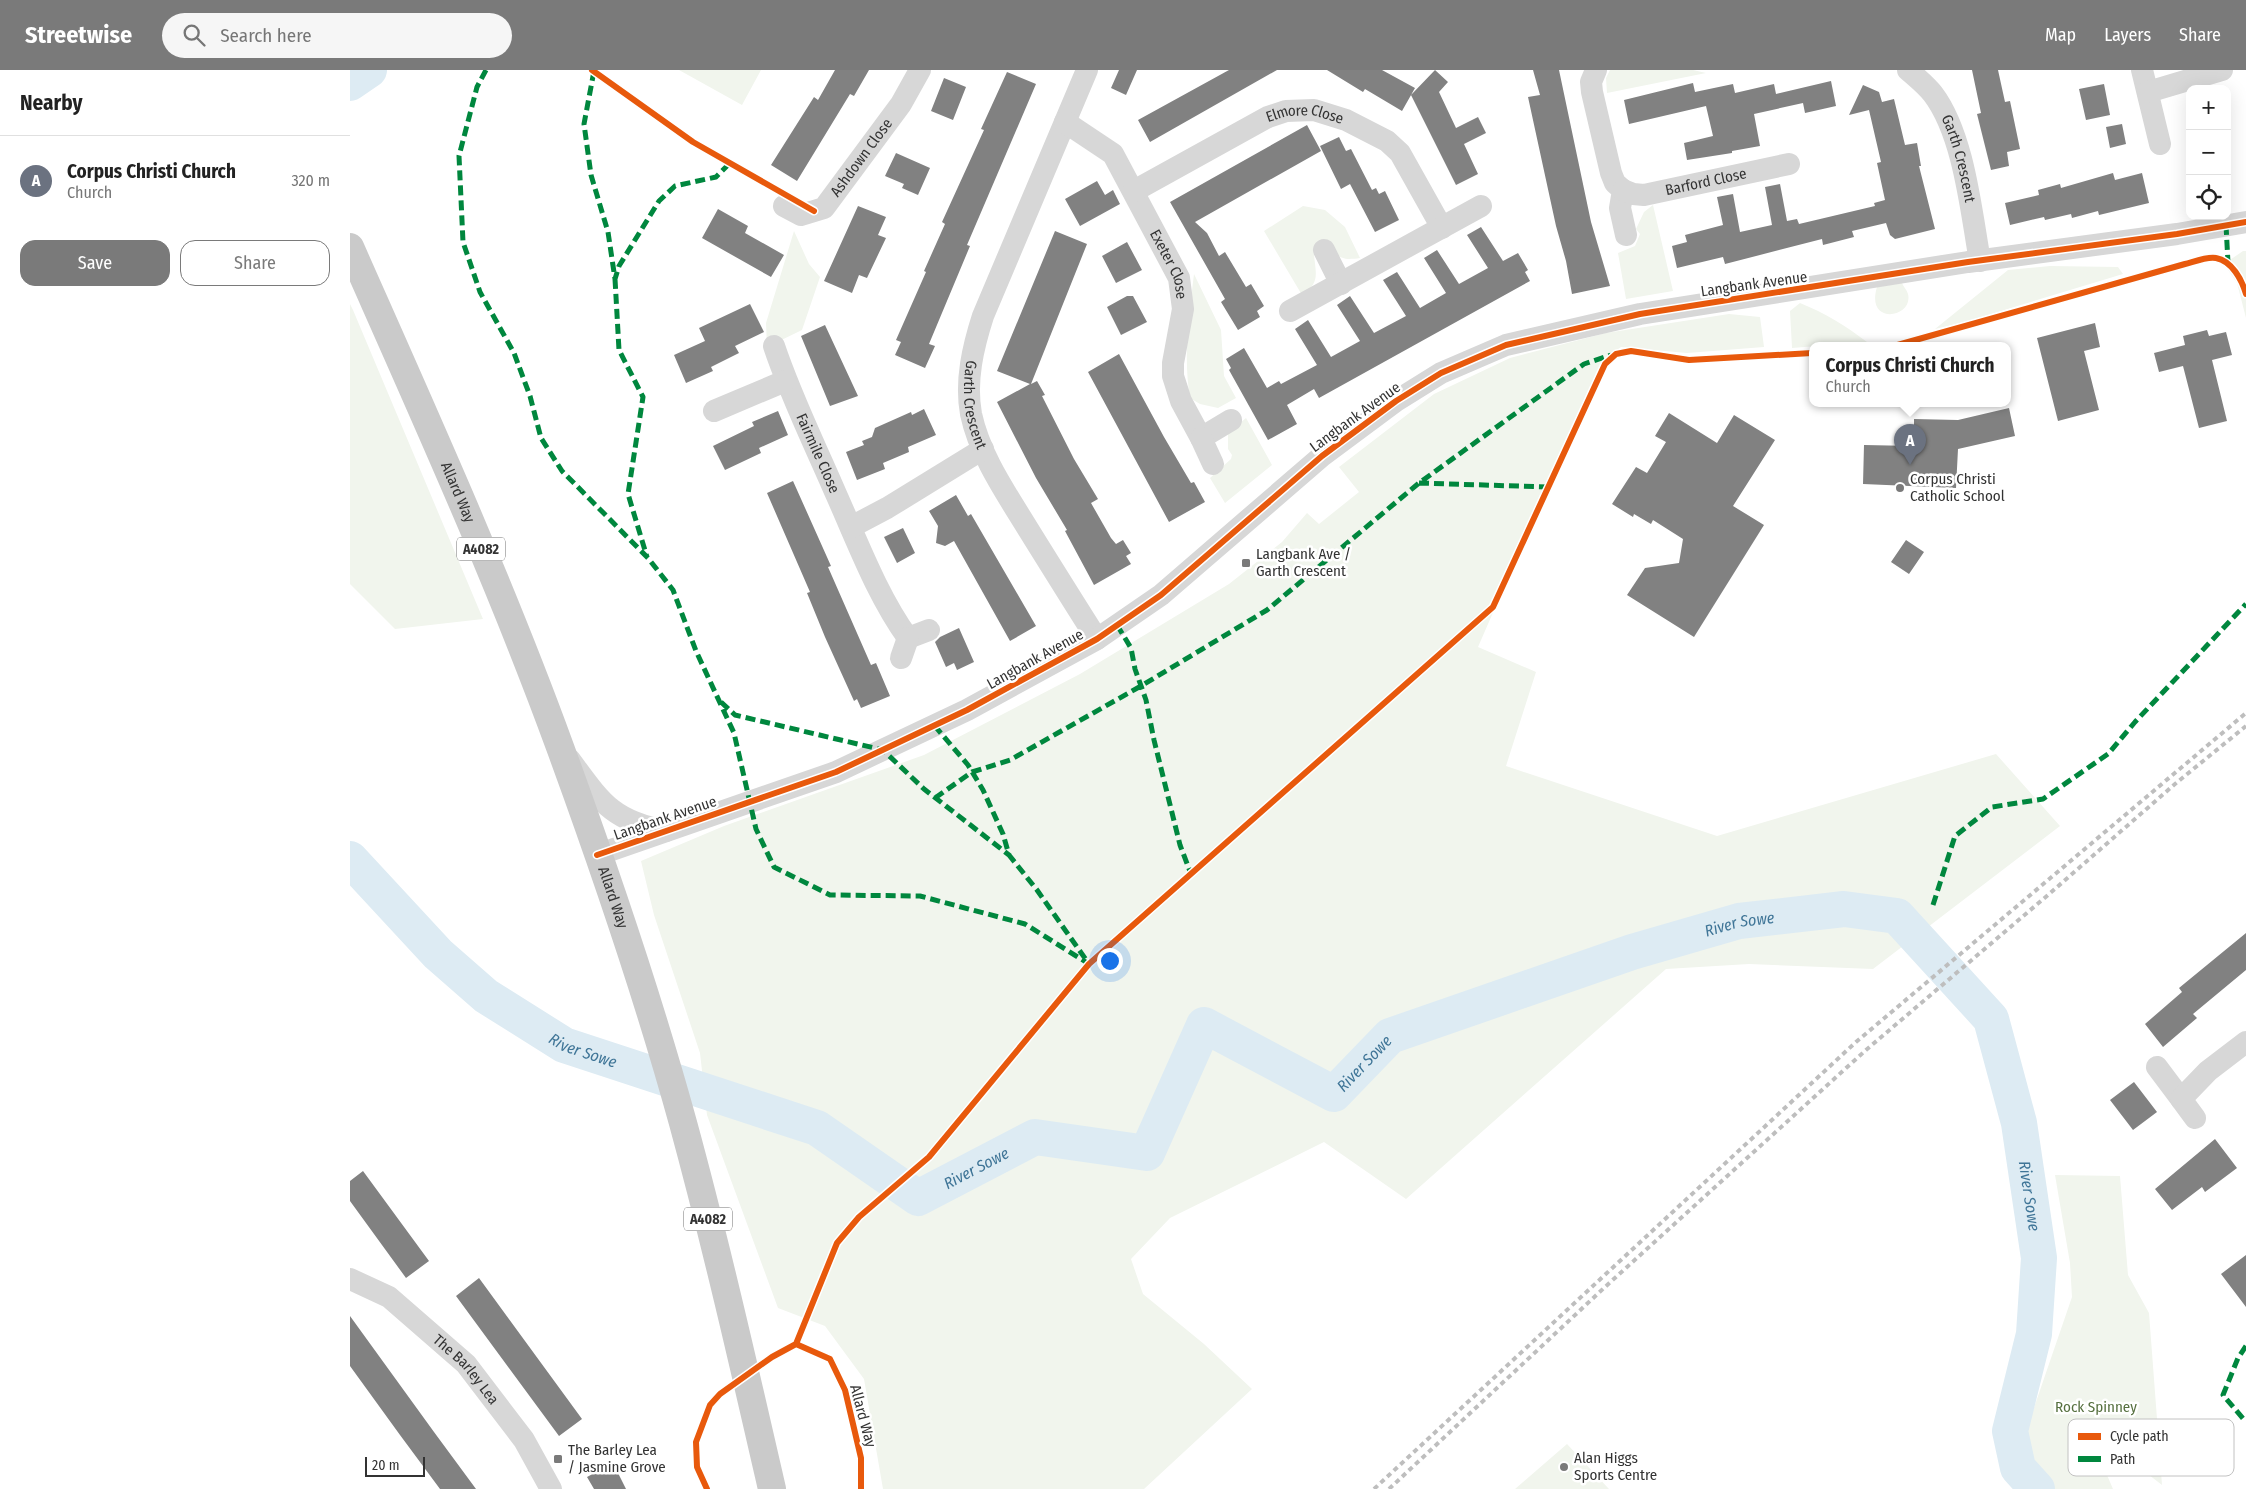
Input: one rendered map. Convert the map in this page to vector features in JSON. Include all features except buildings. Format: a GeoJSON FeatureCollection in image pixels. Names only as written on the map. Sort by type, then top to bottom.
{"type":"FeatureCollection","features":[{"type":"Feature","properties":{"kind":"main road","name":"Allard Way"},"geometry":{"type":"LineString","coordinates":[[350,248],[492,574],[559,745],[597,855],[652,1017],[683,1123],[732,1315],[772,1489]]}},
{"type":"Feature","properties":{"kind":"street","name":"Ashdown Close"},"geometry":{"type":"LineString","coordinates":[[784,206],[801,215],[824,208],[902,104],[920,70]]}},
{"type":"Feature","properties":{"kind":"street","name":"Garth Crescent"},"geometry":{"type":"LineString","coordinates":[[1087,70],[976,336],[968,385],[971,414],[983,449],[997,479],[1098,639]]}},
{"type":"Feature","properties":{"kind":"street"},"geometry":{"type":"LineString","coordinates":[[1596,70],[1591,82],[1592,92],[1611,173],[1615,183],[1623,190],[1620,208],[1626,235]]}},
{"type":"Feature","properties":{"kind":"street","name":"Garth Crescent"},"geometry":{"type":"LineString","coordinates":[[1908,70],[1933,95],[1944,113],[1954,136],[1980,261]]}},
{"type":"Feature","properties":{"kind":"street"},"geometry":{"type":"LineString","coordinates":[[2142,70],[2160,144]]}},
{"type":"Feature","properties":{"kind":"street"},"geometry":{"type":"LineString","coordinates":[[2148,92],[2222,70]]}},
{"type":"Feature","properties":{"kind":"street","name":"Elmore Close"},"geometry":{"type":"LineString","coordinates":[[1134,191],[1268,117],[1286,111],[1314,110],[1346,120],[1394,147],[1442,228]]}},
{"type":"Feature","properties":{"kind":"street","name":"Exeter Close"},"geometry":{"type":"LineString","coordinates":[[1065,122],[1113,154],[1179,278],[1183,309],[1173,363],[1173,376],[1181,401],[1213,464]]}},
{"type":"Feature","properties":{"kind":"street","name":"Barford Close"},"geometry":{"type":"LineString","coordinates":[[1623,190],[1633,194],[1644,195],[1789,164]]}},
{"type":"Feature","properties":{"kind":"street"},"geometry":{"type":"LineString","coordinates":[[1290,312],[1481,206]]}},
{"type":"Feature","properties":{"kind":"street","name":"Langbank Avenue"},"geometry":{"type":"LineString","coordinates":[[597,855],[836,772],[968,710],[1098,639],[1161,595],[1322,456],[1396,401],[1441,374],[1506,345],[1640,314],[1980,261],[2177,234],[2246,222]]}},
{"type":"Feature","properties":{"kind":"street"},"geometry":{"type":"LineString","coordinates":[[1324,250],[1341,284]]}},
{"type":"Feature","properties":{"kind":"street","name":"Fairmile Close"},"geometry":{"type":"LineString","coordinates":[[774,346],[785,381],[896,621],[905,648],[929,630]]}},
{"type":"Feature","properties":{"kind":"street"},"geometry":{"type":"LineString","coordinates":[[714,411],[785,381]]}},
{"type":"Feature","properties":{"kind":"street"},"geometry":{"type":"LineString","coordinates":[[1201,438],[1231,420]]}},
{"type":"Feature","properties":{"kind":"street"},"geometry":{"type":"LineString","coordinates":[[851,527],[887,508],[983,449]]}},
{"type":"Feature","properties":{"kind":"street","name":"Langbank Avenue"},"geometry":{"type":"LineString","coordinates":[[559,745],[599,799],[617,815],[632,822],[666,831]]}},
{"type":"Feature","properties":{"kind":"street"},"geometry":{"type":"LineString","coordinates":[[2181,1099],[2208,1071],[2246,1042]]}},
{"type":"Feature","properties":{"kind":"street"},"geometry":{"type":"LineString","coordinates":[[2157,1067],[2195,1118]]}},
{"type":"Feature","properties":{"kind":"street","name":"The Barley Lea"},"geometry":{"type":"LineString","coordinates":[[350,1279],[389,1297],[466,1364],[524,1440],[550,1489]]}},
{"type":"Feature","properties":{"kind":"green space"},"geometry":{"type":"Polygon","coordinates":[[[679,70],[761,70],[742,105],[679,70]]]}},
{"type":"Feature","properties":{"kind":"green space"},"geometry":{"type":"Polygon","coordinates":[[[1610,70],[1693,70],[1706,73],[1607,93],[1606,78],[1610,70]]]}},
{"type":"Feature","properties":{"kind":"green space"},"geometry":{"type":"Polygon","coordinates":[[[1653,205],[1673,291],[1626,299],[1618,253],[1635,246],[1640,234],[1636,229],[1644,212],[1653,205]]]}},
{"type":"Feature","properties":{"kind":"green space"},"geometry":{"type":"Polygon","coordinates":[[[1303,206],[1325,210],[1345,227],[1360,258],[1343,258],[1336,254],[1330,246],[1314,255],[1316,278],[1308,291],[1302,295],[1264,231],[1303,206]]]}},
{"type":"Feature","properties":{"kind":"green space"},"geometry":{"type":"Polygon","coordinates":[[[794,231],[809,264],[820,277],[802,330],[767,347],[766,323],[794,231]]]}},
{"type":"Feature","properties":{"kind":"green space"},"geometry":{"type":"Polygon","coordinates":[[[2243,251],[2246,251],[2246,318],[2237,283],[2224,264],[2243,251]]]}},
{"type":"Feature","properties":{"kind":"green space"},"geometry":{"type":"Polygon","coordinates":[[[2050,266],[2118,267],[2123,274],[1968,321],[1935,329],[2008,270],[2050,266]]]}},
{"type":"Feature","properties":{"kind":"green space"},"geometry":{"type":"Polygon","coordinates":[[[1194,274],[1221,330],[1224,376],[1236,398],[1218,408],[1200,404],[1190,398],[1187,351],[1194,274]]]}},
{"type":"Feature","properties":{"kind":"green space"},"geometry":{"type":"Polygon","coordinates":[[[1902,283],[1908,294],[1908,302],[1904,309],[1898,313],[1883,313],[1878,308],[1875,299],[1877,287],[1902,283]]]}},
{"type":"Feature","properties":{"kind":"green space"},"geometry":{"type":"Polygon","coordinates":[[[1800,303],[1835,320],[1867,342],[1809,342],[1809,347],[1792,348],[1790,311],[1800,303]]]}},
{"type":"Feature","properties":{"kind":"green space"},"geometry":{"type":"Polygon","coordinates":[[[350,304],[483,619],[395,629],[350,584],[350,304]]]}},
{"type":"Feature","properties":{"kind":"green space"},"geometry":{"type":"Polygon","coordinates":[[[1729,314],[1760,317],[1764,347],[1687,353],[1621,347],[1602,362],[1478,647],[1536,672],[1506,766],[1717,836],[1996,754],[2060,826],[1873,969],[1749,964],[1666,969],[1406,1199],[1324,1142],[1170,1218],[1131,1259],[1143,1294],[1204,1344],[1252,1389],[1144,1489],[883,1489],[864,1379],[825,1326],[778,1308],[707,1115],[700,1053],[654,915],[641,861],[724,826],[924,755],[1080,674],[1229,584],[1282,542],[1307,513],[1319,524],[1359,492],[1339,467],[1434,394],[1510,358],[1606,333],[1729,314]]]}},
{"type":"Feature","properties":{"kind":"green space"},"geometry":{"type":"Polygon","coordinates":[[[1246,418],[1272,465],[1225,503],[1210,478],[1231,459],[1232,455],[1228,449],[1228,433],[1246,418]]]}},
{"type":"Feature","properties":{"kind":"green space","name":"Rock Spinney"},"geometry":{"type":"Polygon","coordinates":[[[2055,1175],[2120,1176],[2128,1275],[2149,1313],[2157,1419],[2068,1419],[2068,1476],[2107,1476],[2113,1489],[2053,1489],[2030,1462],[2027,1428],[2072,1297],[2070,1263],[2055,1175]]]}},
{"type":"Feature","properties":{"kind":"green space","name":"Alan Higgs Sports Centre"},"geometry":{"type":"Polygon","coordinates":[[[1567,1444],[1609,1489],[1515,1489],[1567,1444]]]}},
{"type":"Feature","properties":{"kind":"green space","name":"Rock Spinney"},"geometry":{"type":"Polygon","coordinates":[[[2150,1476],[2161,1476],[2162,1485],[2150,1476]]]}},
{"type":"Feature","properties":{"kind":"waterway","name":"River Sowe"},"geometry":{"type":"LineString","coordinates":[[350,83],[369,70]]}},
{"type":"Feature","properties":{"kind":"waterway","name":"River Sowe"},"geometry":{"type":"LineString","coordinates":[[350,859],[438,954],[486,996],[564,1045],[817,1128],[918,1198],[1035,1137],[1147,1153],[1204,1025],[1334,1094],[1390,1036],[1632,952],[1739,921],[1844,909],[1897,916],[1991,1019],[2019,1123],[2039,1258],[2034,1334],[2010,1431],[2018,1468],[2037,1489]]}},
{"type":"Feature","properties":{"kind":"railway"},"geometry":{"type":"LineString","coordinates":[[1374,1489],[1856,1042],[2246,713]]}},
{"type":"Feature","properties":{"kind":"railway"},"geometry":{"type":"LineString","coordinates":[[1389,1489],[1605,1287],[1866,1050],[2175,784],[2246,726]]}},
{"type":"Feature","properties":{"kind":"marked path"},"geometry":{"type":"LineString","coordinates":[[486,70],[477,87],[459,156],[463,242],[480,292],[514,353],[530,396],[541,438],[562,471],[648,558],[673,590],[696,651],[734,733],[756,829],[774,867],[830,895],[920,896],[1025,924],[1089,964],[1037,890],[1009,855],[1003,834],[983,790],[968,765],[934,725]]}},
{"type":"Feature","properties":{"kind":"marked path"},"geometry":{"type":"LineString","coordinates":[[594,71],[584,124],[591,175],[608,232],[615,279],[619,266],[659,201],[675,186],[716,177],[730,163]]}},
{"type":"Feature","properties":{"kind":"marked path"},"geometry":{"type":"LineString","coordinates":[[2226,225],[2228,263]]}},
{"type":"Feature","properties":{"kind":"marked path"},"geometry":{"type":"LineString","coordinates":[[615,279],[619,350],[643,397],[628,494],[647,557]]}},
{"type":"Feature","properties":{"kind":"marked path"},"geometry":{"type":"LineString","coordinates":[[935,798],[972,772],[1010,760],[1141,686],[1267,610],[1419,483],[1584,364],[1611,355]]}},
{"type":"Feature","properties":{"kind":"marked path"},"geometry":{"type":"LineString","coordinates":[[1419,483],[1548,487]]}},
{"type":"Feature","properties":{"kind":"marked path"},"geometry":{"type":"LineString","coordinates":[[1933,905],[1955,836],[1992,807],[2043,799],[2108,754],[2135,722],[2246,604]]}},
{"type":"Feature","properties":{"kind":"marked path"},"geometry":{"type":"LineString","coordinates":[[1117,625],[1131,648],[1135,669],[1146,700],[1180,845],[1191,874]]}},
{"type":"Feature","properties":{"kind":"marked path"},"geometry":{"type":"LineString","coordinates":[[721,702],[735,715],[883,750],[924,789],[1009,855]]}},
{"type":"Feature","properties":{"kind":"marked path"},"geometry":{"type":"LineString","coordinates":[[2246,1346],[2238,1358],[2223,1395],[2246,1422]]}},
{"type":"Feature","properties":{"kind":"cycle path"},"geometry":{"type":"LineString","coordinates":[[592,70],[693,142],[814,211]]}},
{"type":"Feature","properties":{"kind":"cycle path"},"geometry":{"type":"LineString","coordinates":[[597,855],[836,772],[967,710],[1097,639],[1161,595],[1322,456],[1396,401],[1441,373],[1506,345],[1640,314],[1968,262],[2177,234],[2246,222]]}},
{"type":"Feature","properties":{"kind":"cycle path"},"geometry":{"type":"LineString","coordinates":[[1908,342],[2209,258],[2216,258],[2227,263],[2239,277],[2246,294]]}},
{"type":"Feature","properties":{"kind":"cycle path"},"geometry":{"type":"LineString","coordinates":[[707,1489],[697,1467],[696,1442],[710,1405],[720,1394],[772,1357],[796,1344],[837,1243],[859,1217],[929,1157],[1089,964],[1493,607],[1605,364],[1616,354],[1631,351],[1689,360],[1809,353]]}},
{"type":"Feature","properties":{"kind":"cycle path"},"geometry":{"type":"LineString","coordinates":[[796,1344],[830,1359],[845,1390],[861,1458],[861,1489]]}},
{"type":"Feature","properties":{"kind":"place","name":"Corpus Christi Church"},"geometry":{"type":"Point","coordinates":[1910,465]}},
{"type":"Feature","properties":{"kind":"place","name":"Corpus Christi Catholic School"},"geometry":{"type":"Point","coordinates":[1900,488]}},
{"type":"Feature","properties":{"kind":"place","name":"Langbank Ave / Garth Crescent"},"geometry":{"type":"Point","coordinates":[1246,563]}},
{"type":"Feature","properties":{"kind":"place","name":"The Barley Lea / Jasmine Grove"},"geometry":{"type":"Point","coordinates":[558,1459]}},
{"type":"Feature","properties":{"kind":"place","name":"Alan Higgs Sports Centre"},"geometry":{"type":"Point","coordinates":[1564,1467]}}]}
